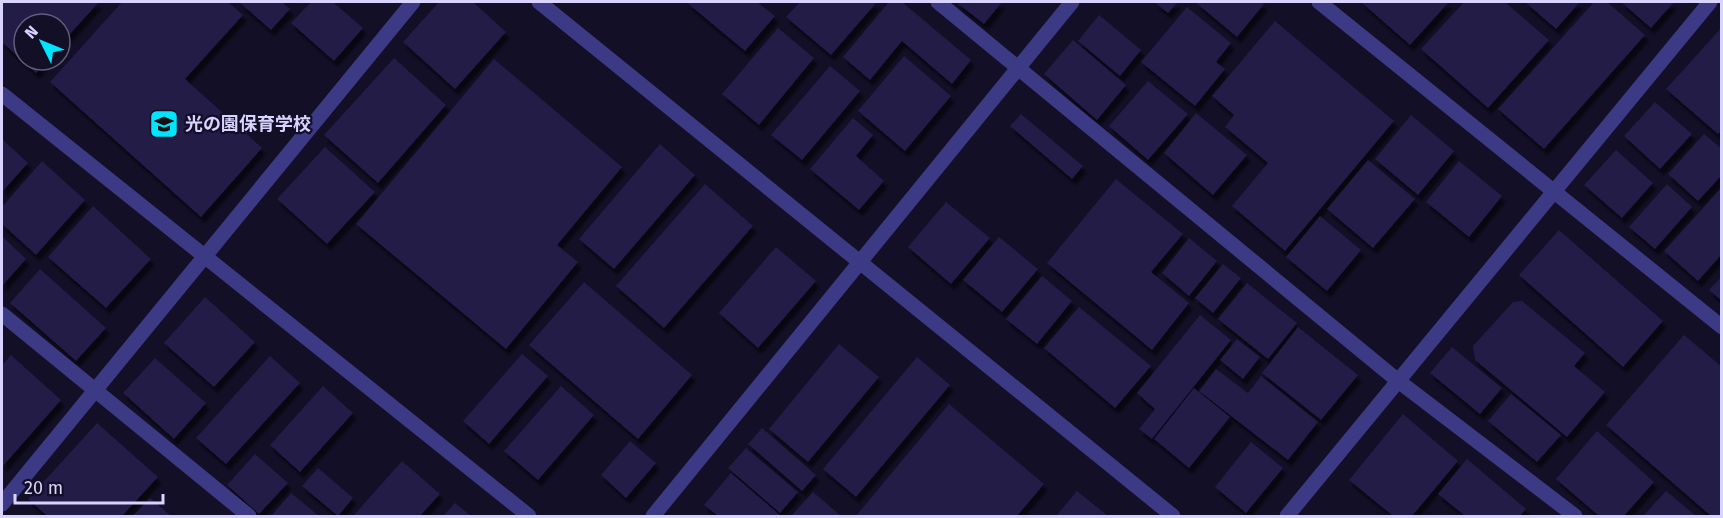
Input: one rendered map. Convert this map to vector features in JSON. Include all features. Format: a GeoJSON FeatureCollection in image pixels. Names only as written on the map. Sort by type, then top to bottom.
{"type":"FeatureCollection","features":[{"type":"Feature","properties":{"kind":"street"},"geometry":{"type":"LineString","coordinates":[[2,504],[413,2]]}},
{"type":"Feature","properties":{"kind":"street"},"geometry":{"type":"LineString","coordinates":[[539,2],[1173,516]]}},
{"type":"Feature","properties":{"kind":"street"},"geometry":{"type":"LineString","coordinates":[[938,2],[1397,380],[1575,516]]}},
{"type":"Feature","properties":{"kind":"street"},"geometry":{"type":"LineString","coordinates":[[653,516],[1071,2]]}},
{"type":"Feature","properties":{"kind":"street"},"geometry":{"type":"LineString","coordinates":[[1319,2],[1722,327]]}},
{"type":"Feature","properties":{"kind":"street"},"geometry":{"type":"LineString","coordinates":[[1287,516],[1710,2]]}},
{"type":"Feature","properties":{"kind":"street"},"geometry":{"type":"LineString","coordinates":[[2,94],[529,516]]}},
{"type":"Feature","properties":{"kind":"street"},"geometry":{"type":"LineString","coordinates":[[2,314],[249,516]]}},
{"type":"Feature","properties":{"kind":"building"},"geometry":{"type":"Polygon","coordinates":[[[2,2],[99,2],[72,32],[72,12],[12,12],[12,51],[2,42],[2,2]]]}},
{"type":"Feature","properties":{"kind":"building"},"geometry":{"type":"Polygon","coordinates":[[[122,2],[228,2],[243,15],[185,79],[262,148],[201,217],[50,82],[59,72],[72,72],[72,58],[122,2]]]}},
{"type":"Feature","properties":{"kind":"building"},"geometry":{"type":"Polygon","coordinates":[[[239,2],[282,2],[290,9],[271,30],[239,2]]]}},
{"type":"Feature","properties":{"kind":"building"},"geometry":{"type":"Polygon","coordinates":[[[311,2],[333,2],[363,28],[334,61],[291,23],[311,2]]]}},
{"type":"Feature","properties":{"kind":"building"},"geometry":{"type":"Polygon","coordinates":[[[439,2],[473,2],[506,32],[455,89],[403,42],[439,2]]]}},
{"type":"Feature","properties":{"kind":"building"},"geometry":{"type":"Polygon","coordinates":[[[686,2],[757,2],[775,16],[745,51],[686,2]]]}},
{"type":"Feature","properties":{"kind":"building"},"geometry":{"type":"Polygon","coordinates":[[[800,2],[877,2],[831,55],[786,17],[800,2]]]}},
{"type":"Feature","properties":{"kind":"building"},"geometry":{"type":"Polygon","coordinates":[[[889,2],[902,2],[971,60],[952,84],[902,41],[870,80],[843,57],[889,2]]]}},
{"type":"Feature","properties":{"kind":"building"},"geometry":{"type":"Polygon","coordinates":[[[956,2],[1002,2],[984,24],[956,2]]]}},
{"type":"Feature","properties":{"kind":"building"},"geometry":{"type":"Polygon","coordinates":[[[1154,2],[1178,2],[1168,13],[1154,2]]]}},
{"type":"Feature","properties":{"kind":"building"},"geometry":{"type":"Polygon","coordinates":[[[1195,2],[1261,2],[1264,4],[1237,37],[1195,2]]]}},
{"type":"Feature","properties":{"kind":"building"},"geometry":{"type":"Polygon","coordinates":[[[1361,2],[1449,2],[1410,45],[1361,2]]]}},
{"type":"Feature","properties":{"kind":"building"},"geometry":{"type":"Polygon","coordinates":[[[1464,2],[1505,2],[1549,40],[1488,108],[1421,49],[1464,2]]]}},
{"type":"Feature","properties":{"kind":"building"},"geometry":{"type":"Polygon","coordinates":[[[1525,2],[1580,2],[1556,29],[1525,2]]]}},
{"type":"Feature","properties":{"kind":"building"},"geometry":{"type":"Polygon","coordinates":[[[1594,2],[1607,2],[1645,35],[1544,149],[1498,109],[1594,2]]]}},
{"type":"Feature","properties":{"kind":"building"},"geometry":{"type":"Polygon","coordinates":[[[1621,2],[1674,2],[1651,28],[1621,2]]]}},
{"type":"Feature","properties":{"kind":"building"},"geometry":{"type":"Polygon","coordinates":[[[1187,7],[1231,43],[1216,62],[1225,69],[1195,106],[1141,62],[1187,7]]]}},
{"type":"Feature","properties":{"kind":"building"},"geometry":{"type":"Polygon","coordinates":[[[1099,15],[1141,50],[1120,76],[1078,41],[1099,15]]]}},
{"type":"Feature","properties":{"kind":"building"},"geometry":{"type":"Polygon","coordinates":[[[1275,21],[1394,121],[1285,251],[1232,206],[1268,163],[1225,127],[1234,115],[1212,96],[1275,21]]]}},
{"type":"Feature","properties":{"kind":"building"},"geometry":{"type":"Polygon","coordinates":[[[1722,27],[1722,131],[1718,134],[1666,89],[1722,27]]]}},
{"type":"Feature","properties":{"kind":"building"},"geometry":{"type":"Polygon","coordinates":[[[778,28],[814,58],[759,125],[722,94],[778,28]]]}},
{"type":"Feature","properties":{"kind":"building"},"geometry":{"type":"Polygon","coordinates":[[[1073,40],[1126,85],[1097,120],[1044,74],[1073,40]]]}},
{"type":"Feature","properties":{"kind":"building"},"geometry":{"type":"Polygon","coordinates":[[[904,56],[951,96],[905,151],[858,111],[904,56]]]}},
{"type":"Feature","properties":{"kind":"building"},"geometry":{"type":"Polygon","coordinates":[[[394,58],[446,105],[378,183],[324,135],[394,58]]]}},
{"type":"Feature","properties":{"kind":"building"},"geometry":{"type":"Polygon","coordinates":[[[494,59],[622,167],[557,245],[578,262],[506,349],[356,224],[494,59]]]}},
{"type":"Feature","properties":{"kind":"building"},"geometry":{"type":"Polygon","coordinates":[[[830,66],[860,91],[802,160],[771,135],[830,66]]]}},
{"type":"Feature","properties":{"kind":"building"},"geometry":{"type":"Polygon","coordinates":[[[1148,81],[1188,114],[1148,160],[1109,126],[1148,81]]]}},
{"type":"Feature","properties":{"kind":"building"},"geometry":{"type":"Polygon","coordinates":[[[1655,102],[1692,134],[1660,169],[1624,136],[1655,102]]]}},
{"type":"Feature","properties":{"kind":"building"},"geometry":{"type":"Polygon","coordinates":[[[1196,113],[1247,155],[1213,195],[1164,153],[1196,113]]]}},
{"type":"Feature","properties":{"kind":"building"},"geometry":{"type":"Polygon","coordinates":[[[1021,114],[1083,166],[1072,179],[1010,126],[1021,114]]]}},
{"type":"Feature","properties":{"kind":"building"},"geometry":{"type":"Polygon","coordinates":[[[1411,115],[1454,151],[1418,195],[1375,159],[1411,115]]]}},
{"type":"Feature","properties":{"kind":"building"},"geometry":{"type":"Polygon","coordinates":[[[853,118],[873,135],[856,156],[884,181],[859,210],[810,169],[853,118]]]}},
{"type":"Feature","properties":{"kind":"building"},"geometry":{"type":"Polygon","coordinates":[[[1704,134],[1722,149],[1722,175],[1698,201],[1668,174],[1704,134]]]}},
{"type":"Feature","properties":{"kind":"building"},"geometry":{"type":"Polygon","coordinates":[[[2,139],[28,163],[2,192],[2,139]]]}},
{"type":"Feature","properties":{"kind":"building"},"geometry":{"type":"Polygon","coordinates":[[[660,144],[695,175],[614,269],[579,239],[660,144]]]}},
{"type":"Feature","properties":{"kind":"building"},"geometry":{"type":"Polygon","coordinates":[[[325,147],[375,192],[327,244],[277,199],[325,147]]]}},
{"type":"Feature","properties":{"kind":"building"},"geometry":{"type":"Polygon","coordinates":[[[1616,150],[1653,183],[1622,218],[1584,185],[1616,150]]]}},
{"type":"Feature","properties":{"kind":"building"},"geometry":{"type":"Polygon","coordinates":[[[1368,160],[1415,199],[1373,248],[1327,209],[1368,160]]]}},
{"type":"Feature","properties":{"kind":"building"},"geometry":{"type":"Polygon","coordinates":[[[42,161],[85,200],[36,255],[2,224],[2,207],[42,161]]]}},
{"type":"Feature","properties":{"kind":"building"},"geometry":{"type":"Polygon","coordinates":[[[1459,161],[1502,196],[1469,237],[1426,202],[1459,161]]]}},
{"type":"Feature","properties":{"kind":"building"},"geometry":{"type":"Polygon","coordinates":[[[1116,179],[1183,234],[1151,272],[1189,303],[1152,350],[1047,263],[1116,179]]]}},
{"type":"Feature","properties":{"kind":"building"},"geometry":{"type":"Polygon","coordinates":[[[705,184],[753,226],[664,328],[616,286],[705,184]]]}},
{"type":"Feature","properties":{"kind":"building"},"geometry":{"type":"Polygon","coordinates":[[[1667,184],[1692,207],[1655,249],[1629,227],[1667,184]]]}},
{"type":"Feature","properties":{"kind":"building"},"geometry":{"type":"Polygon","coordinates":[[[1722,187],[1722,254],[1698,281],[1664,251],[1722,187]]]}},
{"type":"Feature","properties":{"kind":"building"},"geometry":{"type":"Polygon","coordinates":[[[946,202],[990,238],[951,284],[908,247],[946,202]]]}},
{"type":"Feature","properties":{"kind":"building"},"geometry":{"type":"Polygon","coordinates":[[[93,206],[151,259],[106,308],[48,257],[93,206]]]}},
{"type":"Feature","properties":{"kind":"building"},"geometry":{"type":"Polygon","coordinates":[[[1320,216],[1361,250],[1327,291],[1286,257],[1320,216]]]}},
{"type":"Feature","properties":{"kind":"building"},"geometry":{"type":"Polygon","coordinates":[[[1559,230],[1663,321],[1623,367],[1519,275],[1559,230]]]}},
{"type":"Feature","properties":{"kind":"building"},"geometry":{"type":"Polygon","coordinates":[[[2,236],[26,259],[2,286],[2,236]]]}},
{"type":"Feature","properties":{"kind":"building"},"geometry":{"type":"Polygon","coordinates":[[[999,237],[1038,269],[1002,312],[963,280],[999,237]]]}},
{"type":"Feature","properties":{"kind":"building"},"geometry":{"type":"Polygon","coordinates":[[[1189,238],[1217,261],[1189,296],[1162,273],[1189,238]]]}},
{"type":"Feature","properties":{"kind":"building"},"geometry":{"type":"Polygon","coordinates":[[[776,247],[816,281],[758,348],[719,313],[776,247]]]}},
{"type":"Feature","properties":{"kind":"building"},"geometry":{"type":"Polygon","coordinates":[[[1223,264],[1241,278],[1213,313],[1195,298],[1223,264]]]}},
{"type":"Feature","properties":{"kind":"building"},"geometry":{"type":"Polygon","coordinates":[[[40,269],[106,328],[76,361],[10,303],[40,269]]]}},
{"type":"Feature","properties":{"kind":"building"},"geometry":{"type":"Polygon","coordinates":[[[1042,276],[1072,301],[1037,344],[1006,319],[1042,276]]]}},
{"type":"Feature","properties":{"kind":"building"},"geometry":{"type":"Polygon","coordinates":[[[1722,276],[1722,301],[1709,290],[1722,276]]]}},
{"type":"Feature","properties":{"kind":"building"},"geometry":{"type":"Polygon","coordinates":[[[584,282],[692,375],[638,439],[529,345],[584,282]]]}},
{"type":"Feature","properties":{"kind":"building"},"geometry":{"type":"Polygon","coordinates":[[[1247,283],[1297,323],[1268,359],[1218,319],[1247,283]]]}},
{"type":"Feature","properties":{"kind":"building"},"geometry":{"type":"Polygon","coordinates":[[[205,297],[255,342],[214,387],[164,343],[205,297]]]}},
{"type":"Feature","properties":{"kind":"building"},"geometry":{"type":"Polygon","coordinates":[[[1522,301],[1585,353],[1574,366],[1605,392],[1567,437],[1475,360],[1473,346],[1513,302],[1522,301]]]}},
{"type":"Feature","properties":{"kind":"building"},"geometry":{"type":"Polygon","coordinates":[[[1079,307],[1151,366],[1115,408],[1044,348],[1079,307]]]}},
{"type":"Feature","properties":{"kind":"building"},"geometry":{"type":"Polygon","coordinates":[[[1200,315],[1231,340],[1152,439],[1139,429],[1155,409],[1137,393],[1200,315]]]}},
{"type":"Feature","properties":{"kind":"building"},"geometry":{"type":"Polygon","coordinates":[[[1298,327],[1358,375],[1321,420],[1262,373],[1298,327]]]}},
{"type":"Feature","properties":{"kind":"building"},"geometry":{"type":"Polygon","coordinates":[[[1684,335],[1722,367],[1722,516],[1711,516],[1606,425],[1684,335]]]}},
{"type":"Feature","properties":{"kind":"building"},"geometry":{"type":"Polygon","coordinates":[[[1237,339],[1260,357],[1243,379],[1220,360],[1237,339]]]}},
{"type":"Feature","properties":{"kind":"building"},"geometry":{"type":"Polygon","coordinates":[[[839,344],[879,377],[808,462],[769,429],[839,344]]]}},
{"type":"Feature","properties":{"kind":"building"},"geometry":{"type":"Polygon","coordinates":[[[1452,347],[1502,388],[1480,414],[1430,373],[1452,347]]]}},
{"type":"Feature","properties":{"kind":"building"},"geometry":{"type":"Polygon","coordinates":[[[522,354],[548,376],[489,444],[463,421],[522,354]]]}},
{"type":"Feature","properties":{"kind":"building"},"geometry":{"type":"Polygon","coordinates":[[[11,355],[61,400],[2,467],[2,365],[11,355]]]}},
{"type":"Feature","properties":{"kind":"building"},"geometry":{"type":"Polygon","coordinates":[[[270,356],[300,383],[226,464],[196,438],[270,356]]]}},
{"type":"Feature","properties":{"kind":"building"},"geometry":{"type":"Polygon","coordinates":[[[917,357],[950,385],[856,497],[823,469],[917,357]]]}},
{"type":"Feature","properties":{"kind":"building"},"geometry":{"type":"Polygon","coordinates":[[[155,358],[206,403],[174,439],[123,393],[155,358]]]}},
{"type":"Feature","properties":{"kind":"building"},"geometry":{"type":"Polygon","coordinates":[[[1216,369],[1248,393],[1261,376],[1318,422],[1288,460],[1199,391],[1216,369]]]}},
{"type":"Feature","properties":{"kind":"building"},"geometry":{"type":"Polygon","coordinates":[[[323,386],[353,413],[300,472],[270,445],[323,386]]]}},
{"type":"Feature","properties":{"kind":"building"},"geometry":{"type":"Polygon","coordinates":[[[561,386],[594,415],[538,480],[504,451],[561,386]]]}},
{"type":"Feature","properties":{"kind":"building"},"geometry":{"type":"Polygon","coordinates":[[[1194,388],[1230,417],[1189,468],[1154,439],[1194,388]]]}},
{"type":"Feature","properties":{"kind":"building"},"geometry":{"type":"Polygon","coordinates":[[[1511,394],[1561,435],[1537,462],[1488,421],[1511,394]]]}},
{"type":"Feature","properties":{"kind":"building"},"geometry":{"type":"Polygon","coordinates":[[[949,404],[1044,484],[1017,516],[856,516],[949,404]]]}},
{"type":"Feature","properties":{"kind":"building"},"geometry":{"type":"Polygon","coordinates":[[[1403,414],[1458,461],[1412,516],[1393,516],[1349,480],[1403,414]]]}},
{"type":"Feature","properties":{"kind":"building"},"geometry":{"type":"Polygon","coordinates":[[[97,423],[158,477],[122,516],[47,516],[28,499],[97,423]]]}},
{"type":"Feature","properties":{"kind":"building"},"geometry":{"type":"Polygon","coordinates":[[[762,428],[816,475],[802,491],[748,444],[762,428]]]}},
{"type":"Feature","properties":{"kind":"building"},"geometry":{"type":"Polygon","coordinates":[[[1597,431],[1654,482],[1624,516],[1599,516],[1556,479],[1597,431]]]}},
{"type":"Feature","properties":{"kind":"building"},"geometry":{"type":"Polygon","coordinates":[[[630,441],[656,463],[626,498],[601,475],[630,441]]]}},
{"type":"Feature","properties":{"kind":"building"},"geometry":{"type":"Polygon","coordinates":[[[1251,442],[1283,468],[1246,513],[1215,487],[1251,442]]]}},
{"type":"Feature","properties":{"kind":"building"},"geometry":{"type":"Polygon","coordinates":[[[746,448],[798,492],[780,513],[728,468],[746,448]]]}},
{"type":"Feature","properties":{"kind":"building"},"geometry":{"type":"Polygon","coordinates":[[[255,454],[288,483],[259,514],[227,485],[255,454]]]}},
{"type":"Feature","properties":{"kind":"building"},"geometry":{"type":"Polygon","coordinates":[[[1467,459],[1526,509],[1520,516],[1465,516],[1438,494],[1467,459]]]}},
{"type":"Feature","properties":{"kind":"building"},"geometry":{"type":"Polygon","coordinates":[[[402,461],[440,494],[420,516],[353,516],[402,461]]]}},
{"type":"Feature","properties":{"kind":"building"},"geometry":{"type":"Polygon","coordinates":[[[318,468],[353,498],[338,516],[302,486],[318,468]]]}},
{"type":"Feature","properties":{"kind":"building"},"geometry":{"type":"Polygon","coordinates":[[[731,473],[781,516],[718,516],[704,505],[731,473]]]}},
{"type":"Feature","properties":{"kind":"building"},"geometry":{"type":"Polygon","coordinates":[[[1077,491],[1108,516],[1056,516],[1077,491]]]}},
{"type":"Feature","properties":{"kind":"building"},"geometry":{"type":"Polygon","coordinates":[[[1666,491],[1696,516],[1643,516],[1666,491]]]}},
{"type":"Feature","properties":{"kind":"building"},"geometry":{"type":"Polygon","coordinates":[[[813,492],[841,516],[791,516],[813,492]]]}},
{"type":"Feature","properties":{"kind":"building"},"geometry":{"type":"Polygon","coordinates":[[[291,493],[319,516],[271,516],[291,493]]]}},
{"type":"Feature","properties":{"kind":"building"},"geometry":{"type":"Polygon","coordinates":[[[150,498],[171,516],[133,516],[150,498]]]}},
{"type":"Feature","properties":{"kind":"building"},"geometry":{"type":"Polygon","coordinates":[[[455,503],[471,516],[443,516],[455,503]]]}},
{"type":"Feature","properties":{"kind":"place","name":"光の園保育学校"},"geometry":{"type":"Point","coordinates":[164,124]}}]}
